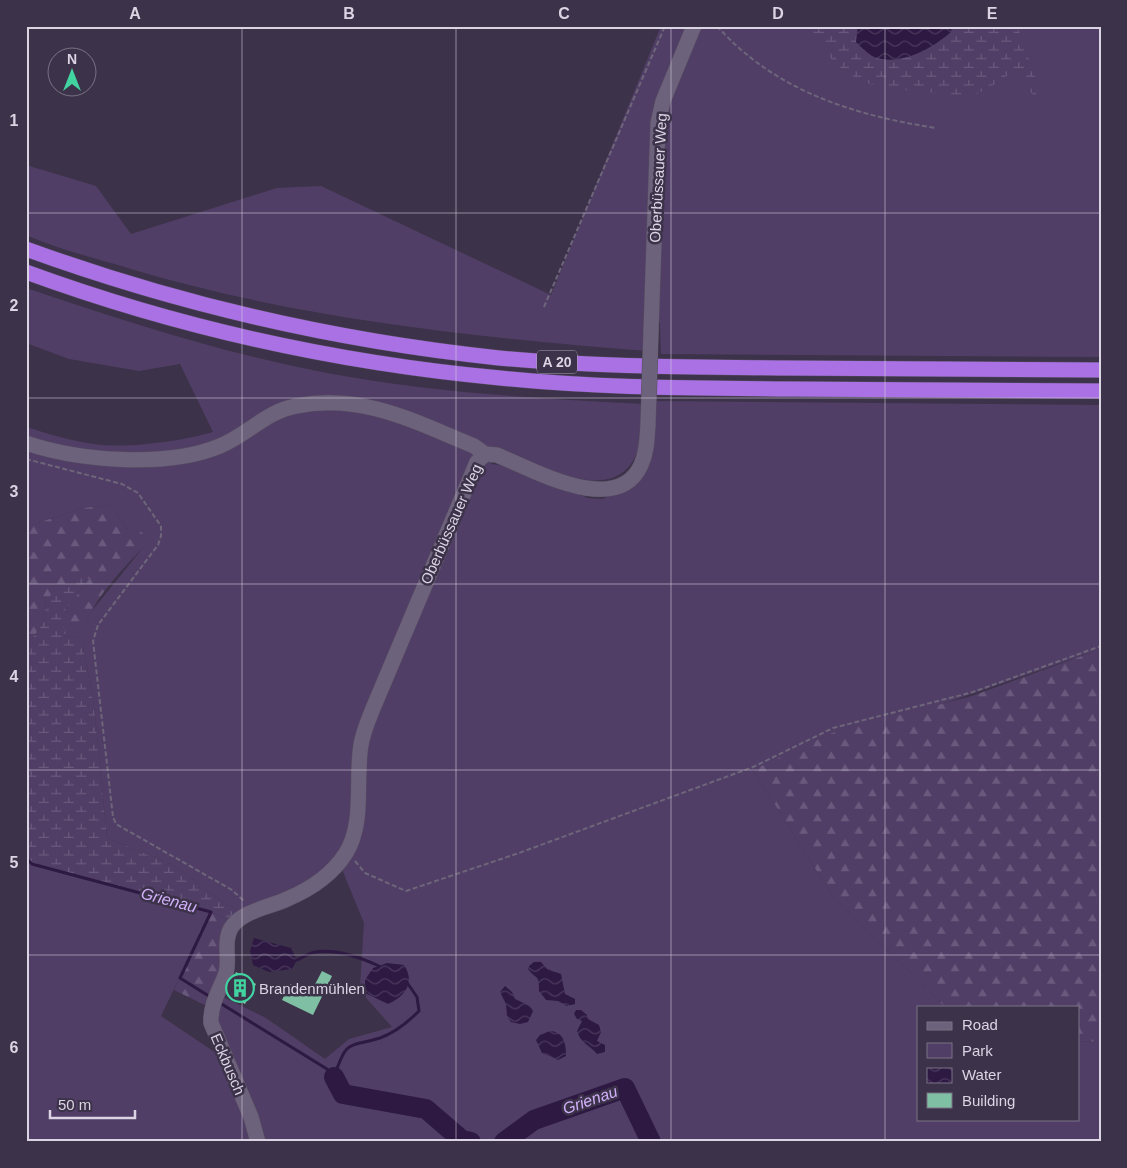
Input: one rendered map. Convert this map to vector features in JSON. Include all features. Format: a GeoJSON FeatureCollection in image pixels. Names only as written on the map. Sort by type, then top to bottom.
{"type":"FeatureCollection","features":[{"type":"Feature","properties":{"kind":"highway","name":"A 20"},"geometry":{"type":"LineString","coordinates":[[26,249],[141,288],[288,325],[418,348],[501,358],[671,367],[1101,370]]}},
{"type":"Feature","properties":{"kind":"highway","name":"A 20"},"geometry":{"type":"LineString","coordinates":[[26,272],[134,309],[283,346],[414,368],[490,377],[587,385],[672,388],[1101,391]]}},
{"type":"Feature","properties":{"kind":"street","name":"Oberbüssauer Weg"},"geometry":{"type":"LineString","coordinates":[[231,927],[246,915],[288,899],[320,882],[334,870],[347,851],[356,827],[361,744],[374,706],[477,462],[485,454],[497,456],[582,489],[607,491],[627,482],[641,466],[646,450],[648,424],[658,123],[663,101],[694,26]]}},
{"type":"Feature","properties":{"kind":"street"},"geometry":{"type":"LineString","coordinates":[[26,444],[62,454],[90,458],[122,460],[180,456],[219,447],[269,416],[296,406],[336,404],[372,406],[387,411],[474,446],[485,454]]}},
{"type":"Feature","properties":{"kind":"street","name":"Eckbusch"},"geometry":{"type":"LineString","coordinates":[[231,927],[228,936],[226,973],[212,1008],[211,1023],[251,1117],[258,1142]]}},
{"type":"Feature","properties":{"kind":"path"},"geometry":{"type":"LineString","coordinates":[[544,307],[665,26]]}},
{"type":"Feature","properties":{"kind":"path"},"geometry":{"type":"LineString","coordinates":[[717,26],[732,44],[767,70],[814,96],[859,113],[936,128]]}},
{"type":"Feature","properties":{"kind":"path"},"geometry":{"type":"LineString","coordinates":[[26,459],[122,484],[138,493],[161,526],[161,536],[154,551],[94,633],[93,641],[113,817],[116,824],[232,890],[257,911]]}},
{"type":"Feature","properties":{"kind":"path"},"geometry":{"type":"LineString","coordinates":[[347,851],[365,873],[406,891],[519,854],[753,767],[833,728],[972,692],[1101,646]]}},
{"type":"Feature","properties":{"kind":"green space"},"geometry":{"type":"Polygon","coordinates":[[[661,26],[690,26],[658,105],[647,351],[451,332],[386,324],[322,313],[194,286],[78,254],[26,235],[26,165],[96,186],[131,234],[277,188],[321,186],[551,295],[661,26]]]}},
{"type":"Feature","properties":{"kind":"green space"},"geometry":{"type":"Polygon","coordinates":[[[699,26],[858,26],[856,42],[951,32],[952,26],[1101,26],[1101,357],[661,354],[660,323],[658,320],[664,117],[699,26]]]}},
{"type":"Feature","properties":{"kind":"green space"},"geometry":{"type":"Polygon","coordinates":[[[807,26],[858,26],[856,42],[922,51],[941,41],[951,32],[952,26],[1017,26],[1041,93],[1034,97],[1017,70],[986,89],[966,96],[887,88],[871,84],[844,70],[820,45],[807,26]]]}},
{"type":"Feature","properties":{"kind":"green space"},"geometry":{"type":"Polygon","coordinates":[[[26,288],[213,346],[327,373],[445,390],[643,404],[642,433],[638,450],[627,468],[613,478],[595,480],[576,478],[536,464],[501,448],[491,464],[507,466],[588,498],[602,499],[627,489],[655,401],[1101,405],[1101,649],[753,770],[832,895],[944,1006],[917,1006],[917,1120],[1080,1120],[1080,1041],[1101,1042],[1101,1142],[26,1142],[26,858],[32,864],[211,912],[161,1016],[216,1053],[217,994],[266,1018],[325,1059],[349,1039],[392,1027],[367,999],[360,987],[364,923],[341,867],[246,915],[223,902],[173,865],[107,838],[94,706],[83,647],[84,629],[91,612],[149,540],[129,532],[110,505],[82,508],[26,527],[26,427],[85,443],[121,446],[154,443],[213,432],[180,364],[139,371],[69,359],[26,343],[26,288]]]}},
{"type":"Feature","properties":{"kind":"green space"},"geometry":{"type":"Polygon","coordinates":[[[110,505],[129,532],[139,530],[150,540],[119,573],[99,599],[86,625],[84,638],[64,636],[64,612],[89,579],[46,599],[45,613],[40,629],[26,644],[26,527],[82,508],[110,505]]]}},
{"type":"Feature","properties":{"kind":"green space"},"geometry":{"type":"Polygon","coordinates":[[[79,572],[89,579],[64,612],[64,636],[84,638],[83,647],[94,706],[107,838],[173,865],[223,902],[246,915],[235,923],[211,912],[32,864],[26,858],[26,644],[40,629],[45,613],[46,599],[79,572]]]}},
{"type":"Feature","properties":{"kind":"green space"},"geometry":{"type":"Polygon","coordinates":[[[1101,649],[1101,1042],[1080,1041],[1080,1006],[944,1006],[832,895],[753,770],[832,733],[972,696],[1101,649]]]}},
{"type":"Feature","properties":{"kind":"green space"},"geometry":{"type":"Polygon","coordinates":[[[209,911],[235,923],[211,1008],[174,990],[209,911]]]}},
{"type":"Feature","properties":{"kind":"water"},"geometry":{"type":"Polygon","coordinates":[[[858,26],[952,26],[951,32],[925,50],[894,60],[874,57],[862,48],[856,42],[858,26]]]}},
{"type":"Feature","properties":{"kind":"water"},"geometry":{"type":"Polygon","coordinates":[[[254,938],[291,948],[297,960],[292,969],[269,972],[253,965],[250,951],[254,938]]]}},
{"type":"Feature","properties":{"kind":"water"},"geometry":{"type":"Polygon","coordinates":[[[534,962],[541,962],[547,969],[561,974],[565,994],[575,999],[575,1004],[567,1006],[558,1001],[546,1000],[539,991],[538,979],[528,969],[534,962]]]}},
{"type":"Feature","properties":{"kind":"water"},"geometry":{"type":"Polygon","coordinates":[[[387,963],[404,965],[409,978],[403,993],[388,1004],[365,993],[365,980],[373,968],[387,963]]]}},
{"type":"Feature","properties":{"kind":"water"},"geometry":{"type":"Polygon","coordinates":[[[505,986],[512,992],[515,999],[530,1006],[533,1011],[528,1022],[520,1024],[511,1022],[507,1016],[506,1004],[500,992],[505,986]]]}},
{"type":"Feature","properties":{"kind":"water"},"geometry":{"type":"Polygon","coordinates":[[[576,1010],[581,1010],[587,1015],[588,1019],[599,1025],[601,1032],[597,1041],[605,1045],[605,1052],[597,1054],[583,1042],[577,1031],[582,1021],[577,1019],[574,1014],[576,1010]]]}},
{"type":"Feature","properties":{"kind":"water"},"geometry":{"type":"Polygon","coordinates":[[[550,1031],[561,1036],[565,1043],[566,1056],[558,1060],[542,1053],[536,1040],[540,1035],[550,1031]]]}},
{"type":"Feature","properties":{"kind":"building"},"geometry":{"type":"Polygon","coordinates":[[[322,971],[332,976],[313,1015],[282,1000],[290,984],[310,994],[322,971]]]}},
{"type":"Feature","properties":{"kind":"building","name":"Brandenmühlen"},"geometry":{"type":"Polygon","coordinates":[[[236,972],[256,984],[245,1004],[227,994],[236,972]]]}},
{"type":"Feature","properties":{"kind":"waterway","name":"Grienau"},"geometry":{"type":"LineString","coordinates":[[26,858],[32,864],[211,912],[180,978],[212,998]]}},
{"type":"Feature","properties":{"kind":"waterway"},"geometry":{"type":"LineString","coordinates":[[297,960],[323,951],[356,957],[379,966]]}},
{"type":"Feature","properties":{"kind":"waterway","name":"Grienau"},"geometry":{"type":"LineString","coordinates":[[334,1077],[342,1056],[350,1047],[391,1033],[419,1011],[417,997],[408,984]]}},
{"type":"Feature","properties":{"kind":"waterway","name":"Grienau"},"geometry":{"type":"LineString","coordinates":[[220,1003],[327,1069],[334,1077]]}},
{"type":"Feature","properties":{"kind":"waterway","name":"Grienau"},"geometry":{"type":"LineString","coordinates":[[334,1077],[343,1094],[426,1109],[462,1140],[471,1142]]}},
{"type":"Feature","properties":{"kind":"waterway","name":"Grienau"},"geometry":{"type":"LineString","coordinates":[[504,1142],[534,1120],[625,1088],[651,1142]]}},
{"type":"Feature","properties":{"kind":"place","name":"Brandenmühlen"},"geometry":{"type":"Point","coordinates":[240,988]}}]}
